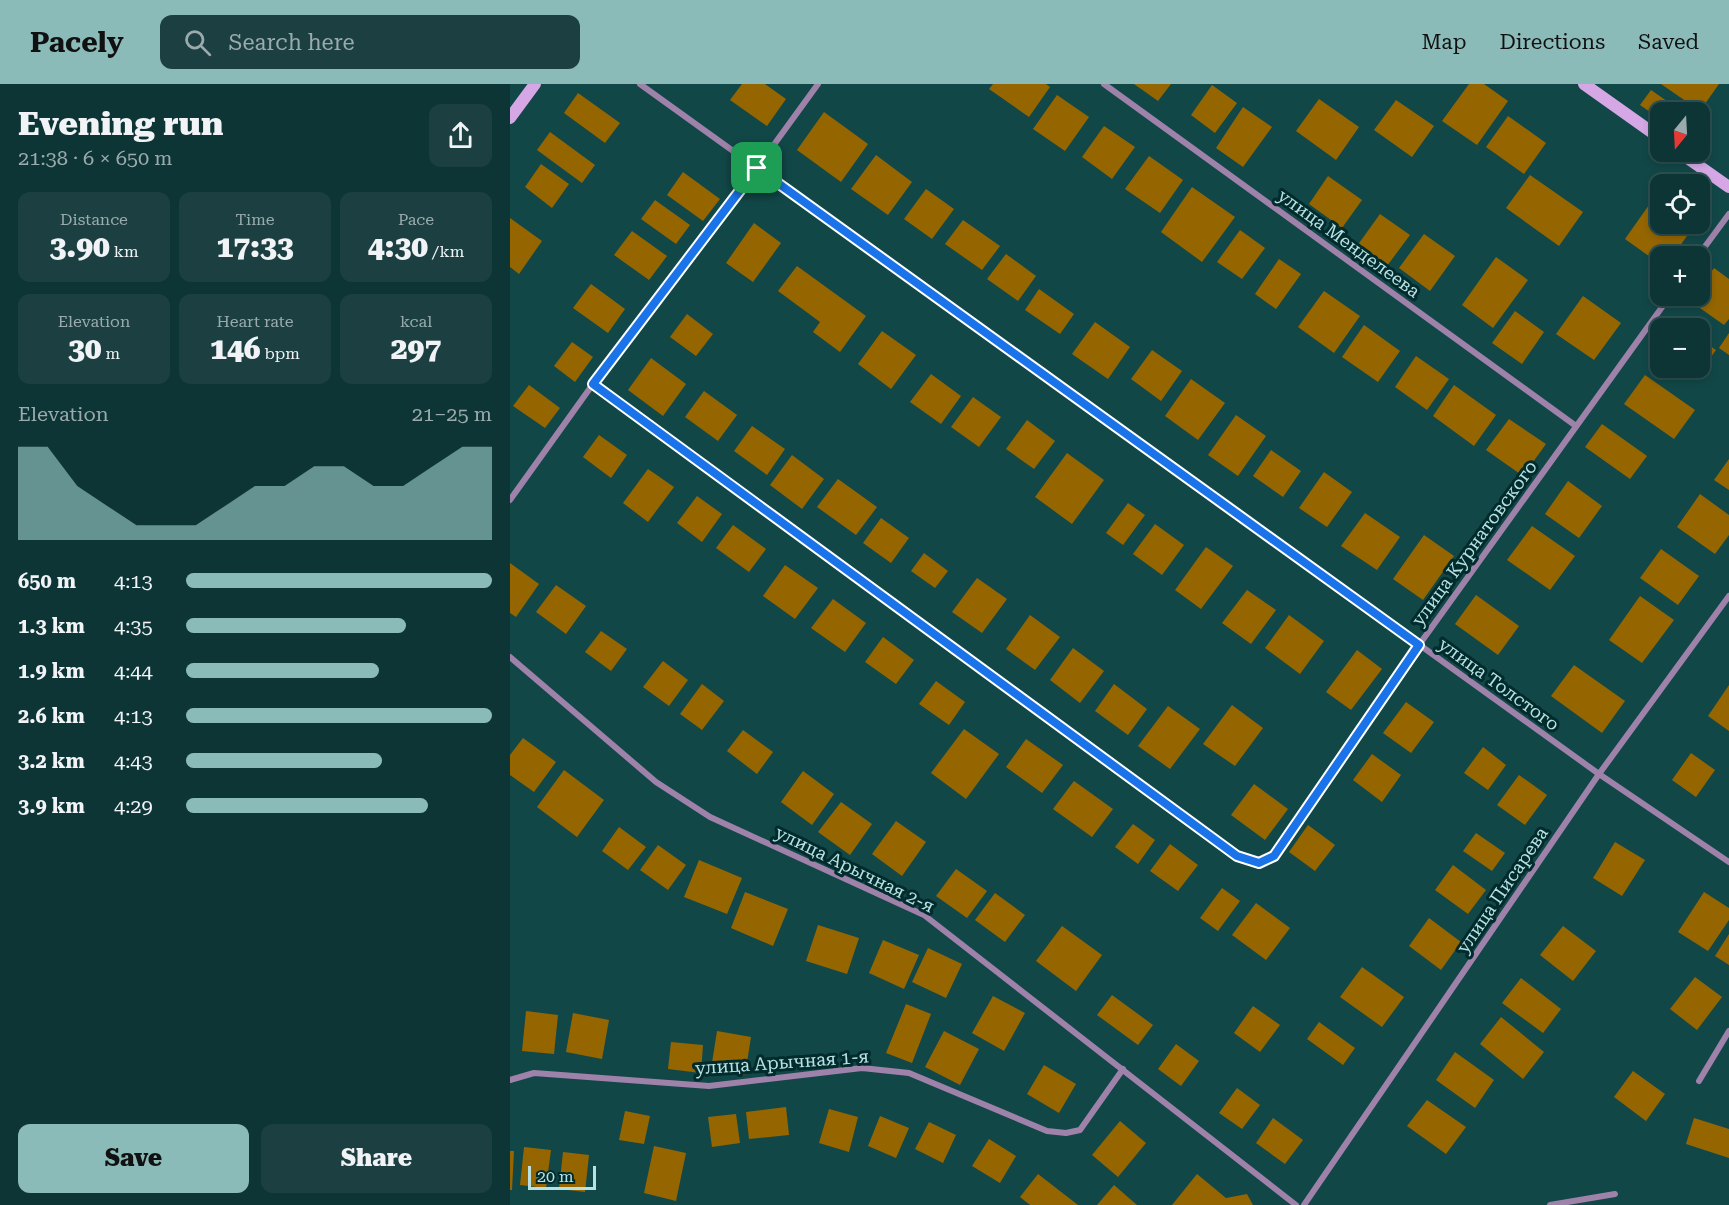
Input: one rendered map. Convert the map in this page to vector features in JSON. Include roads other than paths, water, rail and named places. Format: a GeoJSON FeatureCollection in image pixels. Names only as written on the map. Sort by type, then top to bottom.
{"type":"FeatureCollection","features":[{"type":"Feature","properties":{"kind":"main road"},"geometry":{"type":"LineString","coordinates":[[510,118],[535,84]]}},
{"type":"Feature","properties":{"kind":"main road"},"geometry":{"type":"LineString","coordinates":[[1584,84],[1650,131]]}},
{"type":"Feature","properties":{"kind":"main road"},"geometry":{"type":"LineString","coordinates":[[1693,162],[1729,188]]}},
{"type":"Feature","properties":{"kind":"street","name":"улица Толстого"},"geometry":{"type":"LineString","coordinates":[[640,84],[1599,774],[1729,862]]}},
{"type":"Feature","properties":{"kind":"street"},"geometry":{"type":"LineString","coordinates":[[510,500],[593,384],[818,84]]}},
{"type":"Feature","properties":{"kind":"street","name":"улица Менделеева"},"geometry":{"type":"LineString","coordinates":[[1104,84],[1576,426]]}},
{"type":"Feature","properties":{"kind":"street"},"geometry":{"type":"LineString","coordinates":[[1705,246],[1729,214]]}},
{"type":"Feature","properties":{"kind":"street","name":"улица Курнатовского"},"geometry":{"type":"LineString","coordinates":[[593,384],[1237,856],[1259,863],[1274,856],[1419,645],[1663,306]]}},
{"type":"Feature","properties":{"kind":"street","name":"улица Писарева"},"geometry":{"type":"LineString","coordinates":[[1304,1205],[1599,774],[1729,596]]}},
{"type":"Feature","properties":{"kind":"street","name":"улица Арычная 2-я"},"geometry":{"type":"LineString","coordinates":[[510,657],[656,782],[710,817],[924,915],[1296,1205]]}},
{"type":"Feature","properties":{"kind":"street"},"geometry":{"type":"LineString","coordinates":[[1699,1081],[1729,1031]]}},
{"type":"Feature","properties":{"kind":"street","name":"улица Арычная 1-я"},"geometry":{"type":"LineString","coordinates":[[510,1080],[534,1073],[709,1086],[862,1068],[909,1073],[1047,1131],[1066,1133],[1080,1130],[1123,1070]]}},
{"type":"Feature","properties":{"kind":"street"},"geometry":{"type":"LineString","coordinates":[[1550,1205],[1615,1194]]}}]}
